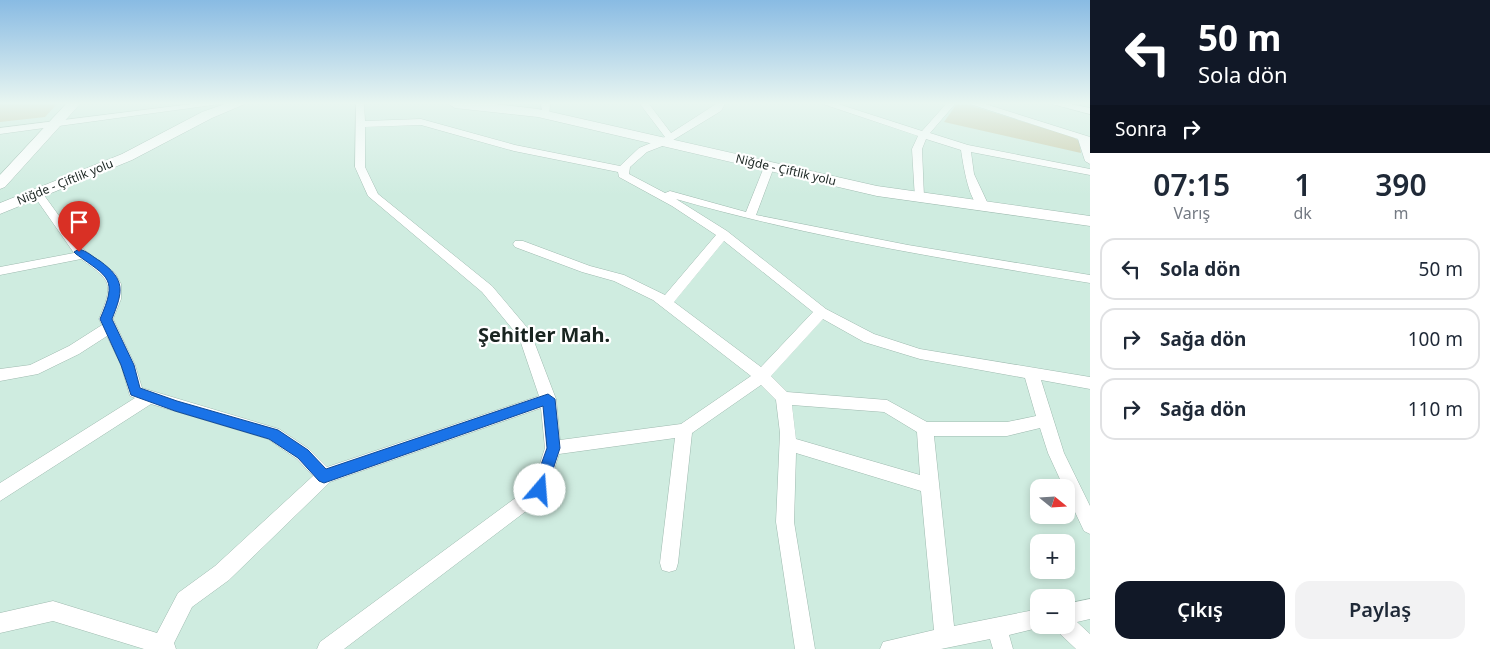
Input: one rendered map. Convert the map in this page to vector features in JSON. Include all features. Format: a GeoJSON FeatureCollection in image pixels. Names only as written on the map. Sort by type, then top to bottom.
{"type":"FeatureCollection","features":[{"type":"Feature","properties":{"kind":"main road"},"geometry":{"type":"LineString","coordinates":[[0,175],[42,134]]}},
{"type":"Feature","properties":{"kind":"main road"},"geometry":{"type":"LineString","coordinates":[[0,184],[44,134]]}},
{"type":"Feature","properties":{"kind":"main road","name":"Niğde - Çiftlik yolu"},"geometry":{"type":"LineString","coordinates":[[0,209],[127,157],[170,134]]}},
{"type":"Feature","properties":{"kind":"main road","name":"Niğde - Çiftlik yolu"},"geometry":{"type":"LineString","coordinates":[[640,134],[769,167],[877,191],[1090,221]]}},
{"type":"Feature","properties":{"kind":"street"},"geometry":{"type":"LineString","coordinates":[[328,649],[540,490],[553,448],[548,399],[525,335],[487,289],[373,196],[360,168],[359,134]]}},
{"type":"Feature","properties":{"kind":"street"},"geometry":{"type":"LineString","coordinates":[[465,134],[514,148],[624,170]]}},
{"type":"Feature","properties":{"kind":"street"},"geometry":{"type":"LineString","coordinates":[[662,134],[666,141]]}},
{"type":"Feature","properties":{"kind":"street"},"geometry":{"type":"LineString","coordinates":[[677,134],[643,150],[625,166],[623,175],[652,189],[722,234],[752,255],[821,312],[869,338],[912,351],[1031,374],[1090,383]]}},
{"type":"Feature","properties":{"kind":"street"},"geometry":{"type":"LineString","coordinates":[[1071,134],[1086,139],[1090,161]]}},
{"type":"Feature","properties":{"kind":"street"},"geometry":{"type":"LineString","coordinates":[[920,197],[918,149],[923,135],[966,148],[1090,172]]}},
{"type":"Feature","properties":{"kind":"street"},"geometry":{"type":"LineString","coordinates":[[966,148],[969,174],[983,206]]}},
{"type":"Feature","properties":{"kind":"street"},"geometry":{"type":"LineString","coordinates":[[750,217],[769,167]]}},
{"type":"Feature","properties":{"kind":"street"},"geometry":{"type":"LineString","coordinates":[[652,189],[750,217],[908,249],[1090,280]]}},
{"type":"Feature","properties":{"kind":"street"},"geometry":{"type":"LineString","coordinates":[[37,193],[84,255],[109,273],[115,284],[114,299],[106,319],[128,365],[135,392],[273,434],[303,454],[324,476]]}},
{"type":"Feature","properties":{"kind":"street"},"geometry":{"type":"LineString","coordinates":[[666,303],[722,234]]}},
{"type":"Feature","properties":{"kind":"street"},"geometry":{"type":"LineString","coordinates":[[519,244],[578,266],[635,284],[666,303],[762,376],[783,398],[788,444],[785,522],[805,649]]}},
{"type":"Feature","properties":{"kind":"street"},"geometry":{"type":"LineString","coordinates":[[0,271],[84,255]]}},
{"type":"Feature","properties":{"kind":"street"},"geometry":{"type":"LineString","coordinates":[[553,448],[684,430],[762,376],[821,312]]}},
{"type":"Feature","properties":{"kind":"street"},"geometry":{"type":"LineString","coordinates":[[0,375],[33,370],[74,350],[110,327]]}},
{"type":"Feature","properties":{"kind":"street"},"geometry":{"type":"LineString","coordinates":[[1031,374],[1056,453],[1090,525]]}},
{"type":"Feature","properties":{"kind":"street"},"geometry":{"type":"LineString","coordinates":[[0,493],[149,397]]}},
{"type":"Feature","properties":{"kind":"street"},"geometry":{"type":"LineString","coordinates":[[783,398],[887,406],[925,429],[1007,429],[1046,420]]}},
{"type":"Feature","properties":{"kind":"street"},"geometry":{"type":"LineString","coordinates":[[0,624],[53,611],[162,647],[185,600],[222,573],[324,476],[548,399]]}},
{"type":"Feature","properties":{"kind":"street"},"geometry":{"type":"LineString","coordinates":[[925,429],[937,576],[945,638]]}},
{"type":"Feature","properties":{"kind":"street"},"geometry":{"type":"LineString","coordinates":[[670,563],[684,430]]}},
{"type":"Feature","properties":{"kind":"street"},"geometry":{"type":"LineString","coordinates":[[788,444],[930,486]]}},
{"type":"Feature","properties":{"kind":"street"},"geometry":{"type":"LineString","coordinates":[[1075,612],[1090,609]]}},
{"type":"Feature","properties":{"kind":"street"},"geometry":{"type":"LineString","coordinates":[[890,649],[1030,621]]}},
{"type":"Feature","properties":{"kind":"street"},"geometry":{"type":"LineString","coordinates":[[996,628],[1003,649]]}},
{"type":"Feature","properties":{"kind":"street"},"geometry":{"type":"LineString","coordinates":[[1075,634],[1090,648]]}},
{"type":"Feature","properties":{"kind":"green space"},"geometry":{"type":"Polygon","coordinates":[[[998,134],[1064,134],[1079,141],[1081,153],[998,134]]]}},
{"type":"Feature","properties":{"kind":"district","name":"Şehitler Mah."},"geometry":{"type":"Point","coordinates":[544,335]}},
{"type":"Feature","properties":{"kind":"route"},"geometry":{"type":"LineString","coordinates":[[79,252],[109,273],[115,284],[114,299],[106,319],[128,365],[135,392],[175,406],[273,434],[303,454],[324,476],[548,399],[553,448],[540,490]]}}]}
